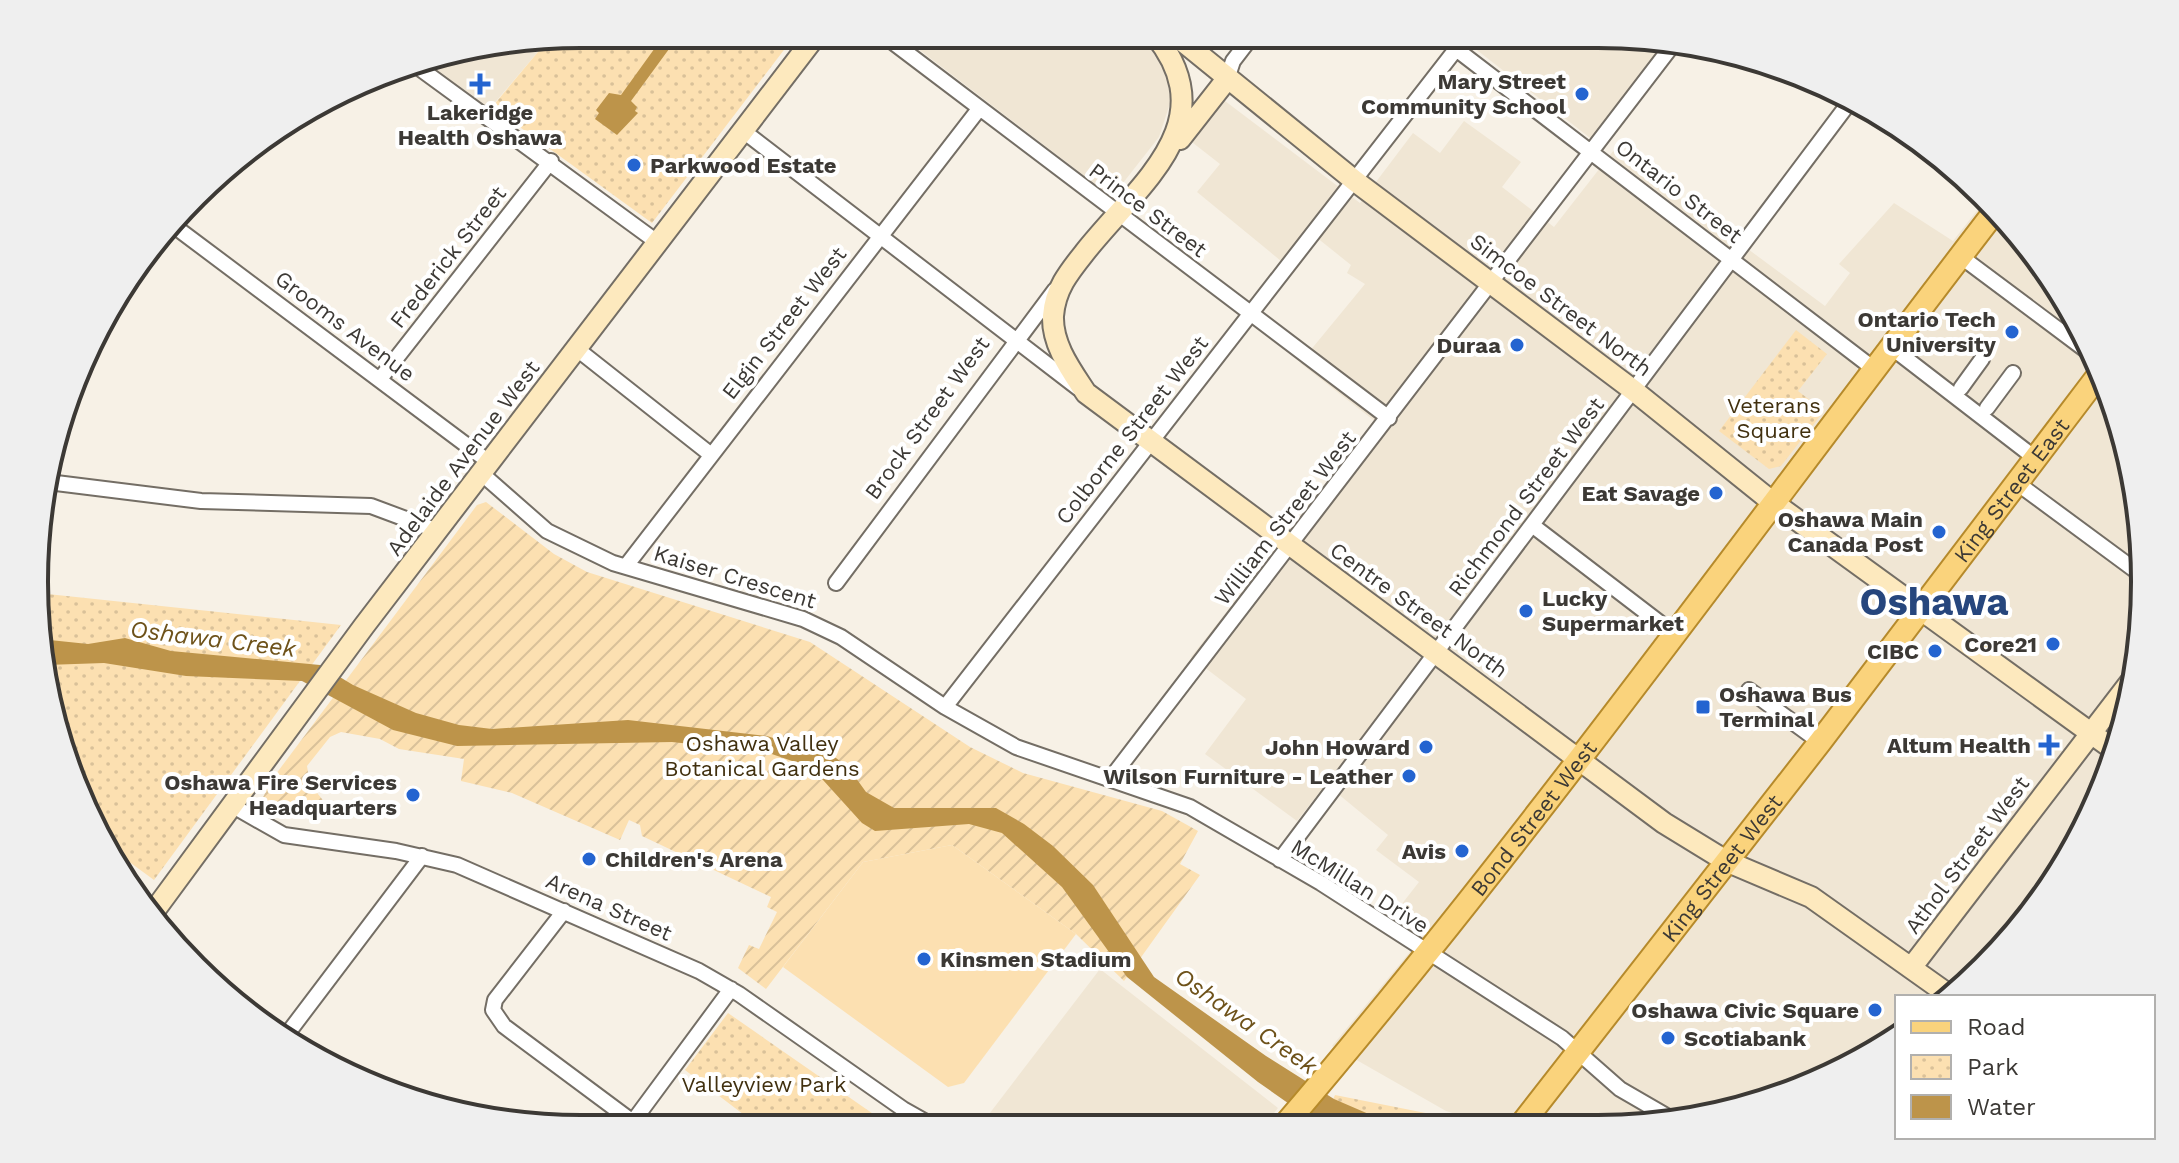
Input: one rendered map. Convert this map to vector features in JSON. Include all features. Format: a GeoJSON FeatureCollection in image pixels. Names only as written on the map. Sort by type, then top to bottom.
{"type":"FeatureCollection","features":[{"type":"Feature","properties":{"kind":"main road","name":"Adelaide Avenue West"},"geometry":{"type":"LineString","coordinates":[[158,906],[485,468],[806,48]]}},
{"type":"Feature","properties":{"kind":"main road","name":"Brock Street West"},"geometry":{"type":"LineString","coordinates":[[1055,339],[1053,316],[1060,284],[1159,164],[1180,126],[1184,107],[1182,84],[1165,48]]}},
{"type":"Feature","properties":{"kind":"main road","name":"Simcoe Street North"},"geometry":{"type":"LineString","coordinates":[[1190,48],[1355,181],[1633,390],[1771,501],[2106,744]]}},
{"type":"Feature","properties":{"kind":"main road"},"geometry":{"type":"LineString","coordinates":[[1159,164],[1227,79]]}},
{"type":"Feature","properties":{"kind":"main road","name":"Bond Street West"},"geometry":{"type":"LineString","coordinates":[[1293,1115],[1578,757],[1989,219]]}},
{"type":"Feature","properties":{"kind":"main road","name":"Centre Street North"},"geometry":{"type":"LineString","coordinates":[[1055,339],[1086,393],[1664,823],[1726,861],[1811,897],[1941,989]]}},
{"type":"Feature","properties":{"kind":"main road","name":"King Street East"},"geometry":{"type":"LineString","coordinates":[[1920,609],[2092,381]]}},
{"type":"Feature","properties":{"kind":"main road","name":"King Street West"},"geometry":{"type":"LineString","coordinates":[[1528,1115],[1920,609]]}},
{"type":"Feature","properties":{"kind":"main road","name":"Athol Street West"},"geometry":{"type":"LineString","coordinates":[[1911,968],[2118,698]]}},
{"type":"Feature","properties":{"kind":"street","name":"Prince Street"},"geometry":{"type":"LineString","coordinates":[[900,48],[1389,418]]}},
{"type":"Feature","properties":{"kind":"street"},"geometry":{"type":"LineString","coordinates":[[1227,79],[1233,61],[1243,48]]}},
{"type":"Feature","properties":{"kind":"street","name":"Ontario Street"},"geometry":{"type":"LineString","coordinates":[[1456,49],[1874,369]]}},
{"type":"Feature","properties":{"kind":"street","name":"Colborne Street West"},"geometry":{"type":"LineString","coordinates":[[945,707],[1456,49]]}},
{"type":"Feature","properties":{"kind":"street","name":"William Street West"},"geometry":{"type":"LineString","coordinates":[[1111,778],[1667,53]]}},
{"type":"Feature","properties":{"kind":"street"},"geometry":{"type":"LineString","coordinates":[[425,72],[551,161],[657,242]]}},
{"type":"Feature","properties":{"kind":"street","name":"Elgin Street West"},"geometry":{"type":"LineString","coordinates":[[626,566],[979,109]]}},
{"type":"Feature","properties":{"kind":"street","name":"Richmond Street West"},"geometry":{"type":"LineString","coordinates":[[1280,860],[1844,109]]}},
{"type":"Feature","properties":{"kind":"street","name":"Centre Street North"},"geometry":{"type":"LineString","coordinates":[[742,130],[1014,341],[1086,393]]}},
{"type":"Feature","properties":{"kind":"street","name":"Frederick Street"},"geometry":{"type":"LineString","coordinates":[[380,379],[551,161]]}},
{"type":"Feature","properties":{"kind":"street","name":"Grooms Avenue"},"geometry":{"type":"LineString","coordinates":[[180,230],[380,379],[485,468]]}},
{"type":"Feature","properties":{"kind":"street"},"geometry":{"type":"LineString","coordinates":[[1960,256],[2080,356]]}},
{"type":"Feature","properties":{"kind":"street","name":"Brock Street West"},"geometry":{"type":"LineString","coordinates":[[836,583],[1014,341],[1060,284]]}},
{"type":"Feature","properties":{"kind":"street"},"geometry":{"type":"LineString","coordinates":[[1891,347],[2035,458]]}},
{"type":"Feature","properties":{"kind":"street"},"geometry":{"type":"LineString","coordinates":[[577,349],[710,454]]}},
{"type":"Feature","properties":{"kind":"street"},"geometry":{"type":"LineString","coordinates":[[1961,388],[1982,359]]}},
{"type":"Feature","properties":{"kind":"street"},"geometry":{"type":"LineString","coordinates":[[1987,408],[2013,373]]}},
{"type":"Feature","properties":{"kind":"street","name":"Kaiser Crescent"},"geometry":{"type":"LineString","coordinates":[[485,468],[547,531],[626,566],[803,619],[872,655],[945,707],[1016,747],[1111,778]]}},
{"type":"Feature","properties":{"kind":"street"},"geometry":{"type":"LineString","coordinates":[[57,483],[201,501],[371,506],[391,510],[438,531]]}},
{"type":"Feature","properties":{"kind":"street"},"geometry":{"type":"LineString","coordinates":[[2017,483],[2131,567]]}},
{"type":"Feature","properties":{"kind":"street"},"geometry":{"type":"LineString","coordinates":[[1532,525],[1673,633]]}},
{"type":"Feature","properties":{"kind":"street"},"geometry":{"type":"LineString","coordinates":[[1749,690],[1820,742]]}},
{"type":"Feature","properties":{"kind":"street","name":"McMillan Drive"},"geometry":{"type":"LineString","coordinates":[[1111,778],[1190,807],[1321,883],[1425,953],[1562,1038],[1620,1089],[1658,1111]]}},
{"type":"Feature","properties":{"kind":"street","name":"Arena Street"},"geometry":{"type":"LineString","coordinates":[[233,806],[284,835],[422,856],[457,865],[564,911],[731,989],[914,1115]]}},
{"type":"Feature","properties":{"kind":"street"},"geometry":{"type":"LineString","coordinates":[[291,1029],[422,856]]}},
{"type":"Feature","properties":{"kind":"street"},"geometry":{"type":"LineString","coordinates":[[564,911],[495,1000],[493,1010],[504,1026],[620,1115]]}},
{"type":"Feature","properties":{"kind":"street"},"geometry":{"type":"LineString","coordinates":[[642,1115],[731,989]]}},
{"type":"Feature","properties":{"kind":"shaded area"},"geometry":{"type":"Polygon","coordinates":[[[917,48],[1151,48],[1175,88],[1159,137],[1112,197],[917,48]]]}},
{"type":"Feature","properties":{"kind":"shaded area","name":"Mary Street Community School"},"geometry":{"type":"Polygon","coordinates":[[[1474,48],[1598,48],[1662,52],[1594,141],[1474,48]]]}},
{"type":"Feature","properties":{"kind":"shaded area","name":"Lakeridge Health Oshawa"},"geometry":{"type":"Polygon","coordinates":[[[540,50],[487,112],[430,70],[477,58],[540,50]]]}},
{"type":"Feature","properties":{"kind":"shaded area"},"geometry":{"type":"Polygon","coordinates":[[[1225,101],[1360,203],[1413,133],[1440,153],[1464,121],[1521,162],[1502,187],[1554,227],[1614,150],[1825,306],[1850,273],[1839,264],[1894,203],[1953,241],[1979,208],[2041,285],[2060,315],[2090,377],[2103,410],[2121,477],[2131,582],[2121,686],[2103,753],[2090,786],[2060,848],[2041,878],[1975,959],[1934,995],[1895,995],[1895,1024],[1833,1060],[1769,1087],[1736,1097],[1667,1110],[1598,1115],[1459,1115],[1446,1111],[1332,1046],[1423,936],[1394,914],[1419,882],[1376,850],[1388,835],[1326,784],[1297,821],[1205,754],[1246,699],[1191,657],[1376,422],[1300,363],[1365,284],[1347,273],[1351,265],[1306,229],[1281,261],[1197,192],[1220,164],[1188,139],[1225,101]]]}},
{"type":"Feature","properties":{"kind":"shaded area"},"geometry":{"type":"Polygon","coordinates":[[[1100,969],[1278,1108],[1273,1115],[988,1115],[1100,969]]]}},
{"type":"Feature","properties":{"kind":"green space","name":"Parkwood Estate"},"geometry":{"type":"Polygon","coordinates":[[[785,48],[652,223],[492,107],[540,50],[785,48]]]}},
{"type":"Feature","properties":{"kind":"green space","name":"Veterans Square"},"geometry":{"type":"Polygon","coordinates":[[[1796,330],[1827,354],[1798,391],[1824,411],[1781,466],[1769,469],[1719,431],[1796,330]]]}},
{"type":"Feature","properties":{"kind":"green space","name":"Oshawa Valley Botanical Gardens"},"geometry":{"type":"Polygon","coordinates":[[[486,502],[554,554],[587,572],[810,642],[970,747],[1023,773],[1162,811],[1198,831],[1180,864],[1200,875],[1124,981],[1076,934],[952,845],[863,862],[766,989],[738,968],[749,945],[759,949],[777,912],[767,907],[771,897],[642,836],[640,825],[629,820],[620,840],[512,793],[461,781],[464,759],[399,749],[380,739],[341,732],[330,737],[307,766],[310,784],[338,819],[284,814],[260,803],[273,778],[477,505],[486,502]]]}},
{"type":"Feature","properties":{"kind":"green space"},"geometry":{"type":"Polygon","coordinates":[[[48,594],[341,625],[154,880],[127,860],[119,848],[76,753],[58,686],[48,594]]]}},
{"type":"Feature","properties":{"kind":"green space","name":"Kinsmen Stadium"},"geometry":{"type":"Polygon","coordinates":[[[952,845],[1076,934],[964,1083],[948,1087],[783,967],[863,862],[952,845]]]}},
{"type":"Feature","properties":{"kind":"green space","name":"Valleyview Park"},"geometry":{"type":"Polygon","coordinates":[[[728,1013],[875,1115],[744,1115],[685,1070],[728,1013]]]}},
{"type":"Feature","properties":{"kind":"green space"},"geometry":{"type":"Polygon","coordinates":[[[1335,1095],[1436,1115],[1326,1115],[1335,1095]]]}},
{"type":"Feature","properties":{"kind":"water"},"geometry":{"type":"Polygon","coordinates":[[[655,48],[670,48],[631,101],[638,113],[617,135],[595,119],[599,113],[596,110],[609,93],[621,95],[655,48]]]}},
{"type":"Feature","properties":{"kind":"water"},"geometry":{"type":"Polygon","coordinates":[[[125,638],[171,651],[320,665],[353,685],[416,713],[459,725],[492,729],[628,720],[767,736],[836,758],[848,767],[866,792],[894,808],[996,808],[1053,846],[1093,885],[1154,977],[1266,1056],[1334,1099],[1371,1115],[1305,1115],[1258,1082],[1127,977],[1062,887],[1002,833],[969,824],[875,831],[862,823],[823,780],[795,762],[766,752],[672,742],[457,746],[393,730],[302,681],[186,676],[104,663],[55,665],[52,640],[88,644],[125,638]]]}},
{"type":"Feature","properties":{"kind":"place","name":"Lakeridge Health Oshawa"},"geometry":{"type":"Point","coordinates":[480,84]}},
{"type":"Feature","properties":{"kind":"place","name":"Mary Street Community School"},"geometry":{"type":"Point","coordinates":[1582,94]}},
{"type":"Feature","properties":{"kind":"place","name":"Parkwood Estate"},"geometry":{"type":"Point","coordinates":[634,165]}},
{"type":"Feature","properties":{"kind":"place","name":"Ontario Tech University"},"geometry":{"type":"Point","coordinates":[2012,332]}},
{"type":"Feature","properties":{"kind":"place","name":"Duraa"},"geometry":{"type":"Point","coordinates":[1517,345]}},
{"type":"Feature","properties":{"kind":"place","name":"Eat Savage"},"geometry":{"type":"Point","coordinates":[1716,493]}},
{"type":"Feature","properties":{"kind":"place","name":"Oshawa Main Canada Post"},"geometry":{"type":"Point","coordinates":[1939,532]}},
{"type":"Feature","properties":{"kind":"place","name":"Lucky Supermarket"},"geometry":{"type":"Point","coordinates":[1526,611]}},
{"type":"Feature","properties":{"kind":"place","name":"Core21"},"geometry":{"type":"Point","coordinates":[2053,644]}},
{"type":"Feature","properties":{"kind":"place","name":"CIBC"},"geometry":{"type":"Point","coordinates":[1935,651]}},
{"type":"Feature","properties":{"kind":"place","name":"Oshawa Bus Terminal"},"geometry":{"type":"Point","coordinates":[1703,707]}},
{"type":"Feature","properties":{"kind":"place","name":"Altum Health"},"geometry":{"type":"Point","coordinates":[2049,745]}},
{"type":"Feature","properties":{"kind":"place","name":"John Howard"},"geometry":{"type":"Point","coordinates":[1426,747]}},
{"type":"Feature","properties":{"kind":"place","name":"Wilson Furniture - Leather"},"geometry":{"type":"Point","coordinates":[1409,776]}},
{"type":"Feature","properties":{"kind":"place","name":"Oshawa Fire Services Headquarters"},"geometry":{"type":"Point","coordinates":[413,795]}},
{"type":"Feature","properties":{"kind":"place","name":"Avis"},"geometry":{"type":"Point","coordinates":[1462,851]}},
{"type":"Feature","properties":{"kind":"place","name":"Children's Arena"},"geometry":{"type":"Point","coordinates":[589,859]}},
{"type":"Feature","properties":{"kind":"place","name":"Kinsmen Stadium"},"geometry":{"type":"Point","coordinates":[924,959]}},
{"type":"Feature","properties":{"kind":"place","name":"Oshawa Civic Square"},"geometry":{"type":"Point","coordinates":[1875,1010]}},
{"type":"Feature","properties":{"kind":"place","name":"Scotiabank"},"geometry":{"type":"Point","coordinates":[1668,1038]}},
{"type":"Feature","properties":{"kind":"district","name":"Oshawa"},"geometry":{"type":"Point","coordinates":[1934,602]}},
{"type":"Feature","properties":{"kind":"water label","name":"Oshawa Creek"},"geometry":{"type":"Point","coordinates":[213,639]}},
{"type":"Feature","properties":{"kind":"water label","name":"Oshawa Creek"},"geometry":{"type":"Point","coordinates":[1246,1021]}}]}
